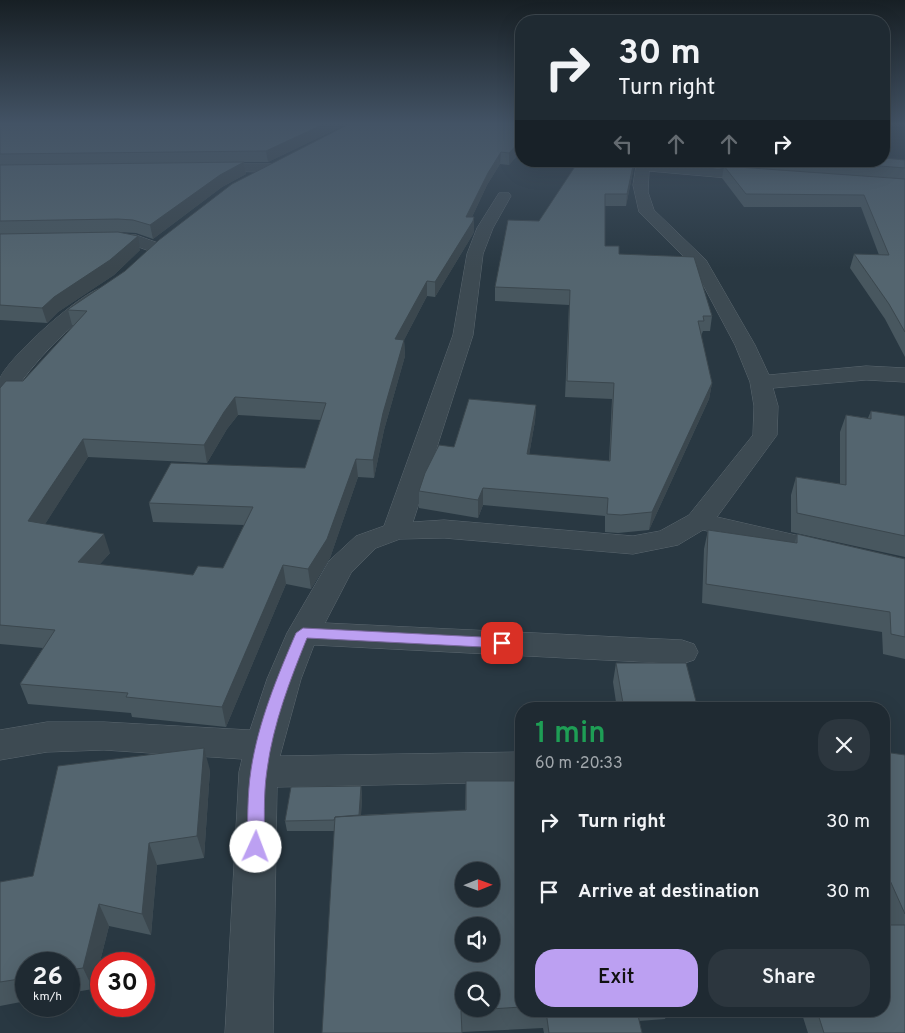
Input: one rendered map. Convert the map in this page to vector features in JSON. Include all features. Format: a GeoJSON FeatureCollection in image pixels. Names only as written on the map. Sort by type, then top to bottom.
{"type":"FeatureCollection","features":[{"type":"Feature","properties":{"kind":"street"},"geometry":{"type":"LineString","coordinates":[[245,182],[262,172]]}},
{"type":"Feature","properties":{"kind":"street"},"geometry":{"type":"LineString","coordinates":[[249,1033],[261,759],[284,679],[303,633],[339,568],[366,542],[396,531],[444,529],[633,545],[668,539],[699,521],[765,435],[766,406],[760,382],[745,345],[700,264],[647,212],[644,204],[640,172]]}},
{"type":"Feature","properties":{"kind":"street"},"geometry":{"type":"LineString","coordinates":[[725,172],[780,178]]}},
{"type":"Feature","properties":{"kind":"street"},"geometry":{"type":"LineString","coordinates":[[396,531],[463,335],[475,254],[485,228],[504,196]]}},
{"type":"Feature","properties":{"kind":"street"},"geometry":{"type":"LineString","coordinates":[[84,240],[136,240],[150,254],[170,237]]}},
{"type":"Feature","properties":{"kind":"street"},"geometry":{"type":"LineString","coordinates":[[0,395],[22,362],[66,318],[114,285]]}},
{"type":"Feature","properties":{"kind":"street"},"geometry":{"type":"LineString","coordinates":[[0,359],[22,362]]}},
{"type":"Feature","properties":{"kind":"street"},"geometry":{"type":"LineString","coordinates":[[760,382],[866,374],[905,376]]}},
{"type":"Feature","properties":{"kind":"street"},"geometry":{"type":"LineString","coordinates":[[699,521],[858,558]]}},
{"type":"Feature","properties":{"kind":"street"},"geometry":{"type":"LineString","coordinates":[[303,633],[682,652]]}},
{"type":"Feature","properties":{"kind":"street"},"geometry":{"type":"LineString","coordinates":[[0,745],[47,737],[104,736],[261,759],[515,767]]}},
{"type":"Feature","properties":{"kind":"building"},"geometry":{"type":"Polygon","coordinates":[[[0,172],[225,172],[150,225],[133,220],[118,219],[0,221],[0,172]]]}},
{"type":"Feature","properties":{"kind":"building"},"geometry":{"type":"Polygon","coordinates":[[[255,172],[488,172],[466,217],[474,217],[473,221],[435,282],[427,281],[395,339],[404,340],[383,413],[373,460],[356,459],[327,539],[308,569],[283,565],[222,707],[126,697],[128,693],[20,684],[55,630],[0,625],[0,388],[6,381],[23,381],[87,311],[68,310],[70,308],[125,271],[159,240],[232,184],[255,172]],[[235,397],[204,445],[83,439],[28,521],[104,534],[78,562],[193,575],[198,566],[223,568],[253,507],[149,503],[171,463],[305,468],[326,403],[235,397]]]}},
{"type":"Feature","properties":{"kind":"building"},"geometry":{"type":"Polygon","coordinates":[[[571,172],[632,172],[627,194],[605,194],[605,246],[619,246],[619,254],[694,257],[712,316],[703,316],[704,321],[698,321],[712,383],[652,512],[621,515],[607,514],[608,498],[483,488],[478,500],[419,491],[425,473],[439,445],[454,447],[469,399],[536,405],[527,454],[610,461],[614,383],[567,381],[570,290],[495,287],[508,220],[539,221],[571,172]]]}},
{"type":"Feature","properties":{"kind":"building"},"geometry":{"type":"Polygon","coordinates":[[[729,172],[810,172],[905,179],[905,332],[889,304],[854,254],[889,255],[864,195],[746,194],[729,172]]]}},
{"type":"Feature","properties":{"kind":"building"},"geometry":{"type":"Polygon","coordinates":[[[118,232],[138,236],[110,260],[54,297],[42,308],[0,305],[0,234],[118,232]]]}},
{"type":"Feature","properties":{"kind":"building"},"geometry":{"type":"Polygon","coordinates":[[[871,411],[905,416],[905,536],[797,513],[796,477],[846,485],[846,415],[871,419],[871,411]]]}},
{"type":"Feature","properties":{"kind":"building"},"geometry":{"type":"Polygon","coordinates":[[[708,530],[797,543],[797,534],[905,559],[905,637],[891,634],[890,612],[706,584],[708,530]]]}},
{"type":"Feature","properties":{"kind":"building"},"geometry":{"type":"Polygon","coordinates":[[[616,663],[686,663],[696,702],[623,702],[616,663]]]}},
{"type":"Feature","properties":{"kind":"building"},"geometry":{"type":"Polygon","coordinates":[[[204,748],[197,836],[149,843],[142,914],[99,904],[83,968],[80,968],[80,952],[15,952],[15,980],[0,982],[0,882],[33,876],[58,766],[204,748]]]}},
{"type":"Feature","properties":{"kind":"building"},"geometry":{"type":"Polygon","coordinates":[[[890,753],[905,755],[905,914],[890,880],[890,753]]]}},
{"type":"Feature","properties":{"kind":"building"},"geometry":{"type":"Polygon","coordinates":[[[466,781],[515,781],[515,1007],[500,1008],[500,972],[455,972],[455,1017],[461,1017],[462,1033],[322,1033],[335,817],[466,810],[466,781]]]}},
{"type":"Feature","properties":{"kind":"building"},"geometry":{"type":"Polygon","coordinates":[[[361,786],[359,815],[335,817],[334,820],[285,821],[291,787],[361,786]]]}},
{"type":"Feature","properties":{"kind":"building"},"geometry":{"type":"Polygon","coordinates":[[[890,925],[905,925],[905,1033],[824,1033],[819,1017],[890,1017],[890,925]]]}},
{"type":"Feature","properties":{"kind":"building"},"geometry":{"type":"Polygon","coordinates":[[[547,1017],[638,1017],[642,1033],[549,1033],[547,1017]]]}},
{"type":"Feature","properties":{"kind":"route"},"geometry":{"type":"LineString","coordinates":[[256,847],[258,772],[263,745],[284,679],[303,633],[502,643]]}}]}
